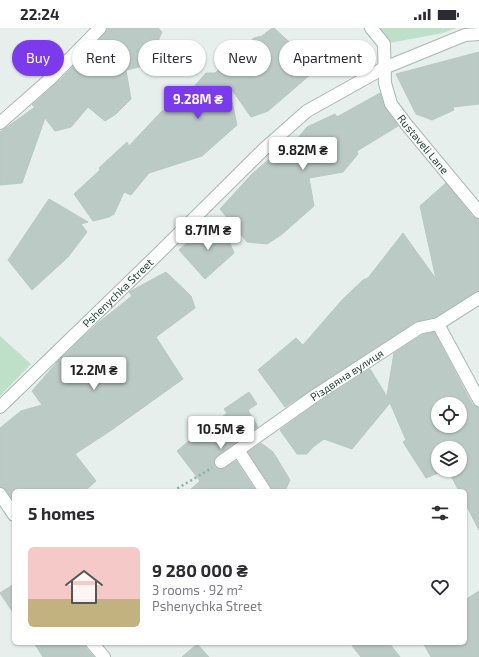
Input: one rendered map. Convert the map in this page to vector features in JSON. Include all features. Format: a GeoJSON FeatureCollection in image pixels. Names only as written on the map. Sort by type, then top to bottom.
{"type":"FeatureCollection","features":[{"type":"Feature","properties":{"kind":"street"},"geometry":{"type":"LineString","coordinates":[[0,123],[50,79],[100,28]]}},
{"type":"Feature","properties":{"kind":"street","name":"Rustaveli Lane"},"geometry":{"type":"LineString","coordinates":[[371,28],[384,44],[385,83],[391,104],[479,212]]}},
{"type":"Feature","properties":{"kind":"street","name":"Pshenychka Street"},"geometry":{"type":"LineString","coordinates":[[0,407],[264,149],[307,111],[384,68],[465,35],[479,34]]}},
{"type":"Feature","properties":{"kind":"street","name":"Різдвяна вулиця"},"geometry":{"type":"LineString","coordinates":[[221,462],[316,395],[419,328],[438,324],[479,298]]}},
{"type":"Feature","properties":{"kind":"street"},"geometry":{"type":"LineString","coordinates":[[438,324],[479,400]]}},
{"type":"Feature","properties":{"kind":"street"},"geometry":{"type":"LineString","coordinates":[[238,450],[264,489]]}},
{"type":"Feature","properties":{"kind":"street"},"geometry":{"type":"LineString","coordinates":[[0,494],[12,512]]}},
{"type":"Feature","properties":{"kind":"street"},"geometry":{"type":"LineString","coordinates":[[94,645],[104,657]]}},
{"type":"Feature","properties":{"kind":"path"},"geometry":{"type":"LineString","coordinates":[[176,489],[221,462]]}},
{"type":"Feature","properties":{"kind":"green space"},"geometry":{"type":"Polygon","coordinates":[[[371,28],[456,28],[443,33],[384,44],[371,28]]]}},
{"type":"Feature","properties":{"kind":"green space"},"geometry":{"type":"Polygon","coordinates":[[[0,336],[31,364],[0,396],[0,336]]]}},
{"type":"Feature","properties":{"kind":"building"},"geometry":{"type":"Polygon","coordinates":[[[108,28],[158,28],[162,32],[159,40],[138,40],[138,67],[130,69],[130,40],[98,40],[108,28]]]}},
{"type":"Feature","properties":{"kind":"building"},"geometry":{"type":"Polygon","coordinates":[[[274,28],[287,40],[279,40],[279,76],[309,76],[268,111],[251,117],[228,84],[237,125],[202,156],[149,173],[131,195],[124,192],[114,214],[109,217],[93,221],[74,194],[127,142],[129,146],[161,112],[183,99],[203,76],[206,76],[206,73],[214,73],[214,76],[271,76],[271,40],[252,40],[262,36],[274,28]]]}},
{"type":"Feature","properties":{"kind":"building"},"geometry":{"type":"Polygon","coordinates":[[[479,52],[479,104],[453,107],[454,110],[432,120],[416,114],[396,74],[479,52]]]}},
{"type":"Feature","properties":{"kind":"building"},"geometry":{"type":"Polygon","coordinates":[[[72,68],[72,76],[127,76],[131,99],[116,114],[105,121],[88,107],[71,127],[55,131],[45,118],[22,183],[0,185],[0,132],[35,107],[32,105],[72,68]]]}},
{"type":"Feature","properties":{"kind":"building"},"geometry":{"type":"Polygon","coordinates":[[[380,93],[385,108],[398,126],[357,151],[358,154],[343,172],[309,178],[314,206],[281,235],[267,244],[247,242],[220,209],[252,174],[281,149],[286,152],[307,127],[335,114],[337,117],[380,93]]]}},
{"type":"Feature","properties":{"kind":"building"},"geometry":{"type":"Polygon","coordinates":[[[446,183],[473,217],[479,219],[479,291],[435,317],[415,322],[285,407],[258,370],[296,338],[303,345],[342,300],[363,280],[368,278],[403,233],[436,279],[420,206],[446,183]]]}},
{"type":"Feature","properties":{"kind":"building"},"geometry":{"type":"Polygon","coordinates":[[[49,199],[88,222],[81,224],[87,232],[68,257],[32,290],[8,260],[49,199]]]}},
{"type":"Feature","properties":{"kind":"building"},"geometry":{"type":"Polygon","coordinates":[[[207,225],[227,236],[234,253],[205,279],[179,250],[207,225]]]}},
{"type":"Feature","properties":{"kind":"building"},"geometry":{"type":"Polygon","coordinates":[[[166,272],[191,296],[195,308],[156,337],[183,379],[75,454],[96,481],[87,489],[12,489],[12,498],[6,490],[0,487],[0,428],[21,411],[42,405],[32,391],[59,360],[98,323],[132,296],[129,292],[166,272]]]}},
{"type":"Feature","properties":{"kind":"building"},"geometry":{"type":"Polygon","coordinates":[[[434,332],[472,404],[479,408],[479,530],[467,507],[467,489],[458,489],[452,477],[467,477],[467,441],[431,441],[431,476],[426,478],[403,442],[406,440],[390,403],[352,449],[324,439],[313,447],[307,454],[297,454],[280,430],[320,401],[370,369],[389,400],[387,395],[394,353],[422,335],[434,332]]]}},
{"type":"Feature","properties":{"kind":"building"},"geometry":{"type":"Polygon","coordinates":[[[249,392],[257,404],[248,410],[258,427],[217,456],[214,462],[215,467],[221,469],[236,461],[255,489],[191,489],[200,481],[177,451],[203,429],[204,431],[227,413],[224,409],[249,392]]]}},
{"type":"Feature","properties":{"kind":"building"},"geometry":{"type":"Polygon","coordinates":[[[261,443],[273,452],[290,480],[286,489],[272,489],[248,452],[261,443]]]}},
{"type":"Feature","properties":{"kind":"building"},"geometry":{"type":"Polygon","coordinates":[[[12,585],[12,611],[0,593],[12,585]]]}},
{"type":"Feature","properties":{"kind":"building"},"geometry":{"type":"Polygon","coordinates":[[[479,591],[479,657],[431,657],[424,645],[467,645],[467,599],[479,591]]]}},
{"type":"Feature","properties":{"kind":"building"},"geometry":{"type":"Polygon","coordinates":[[[35,645],[85,645],[86,648],[94,657],[43,657],[35,645]]]}},
{"type":"Feature","properties":{"kind":"building"},"geometry":{"type":"Polygon","coordinates":[[[196,645],[198,645],[209,657],[182,657],[196,645]]]}},
{"type":"Feature","properties":{"kind":"building"},"geometry":{"type":"Polygon","coordinates":[[[391,645],[400,657],[361,657],[352,646],[391,645]]]}}]}
